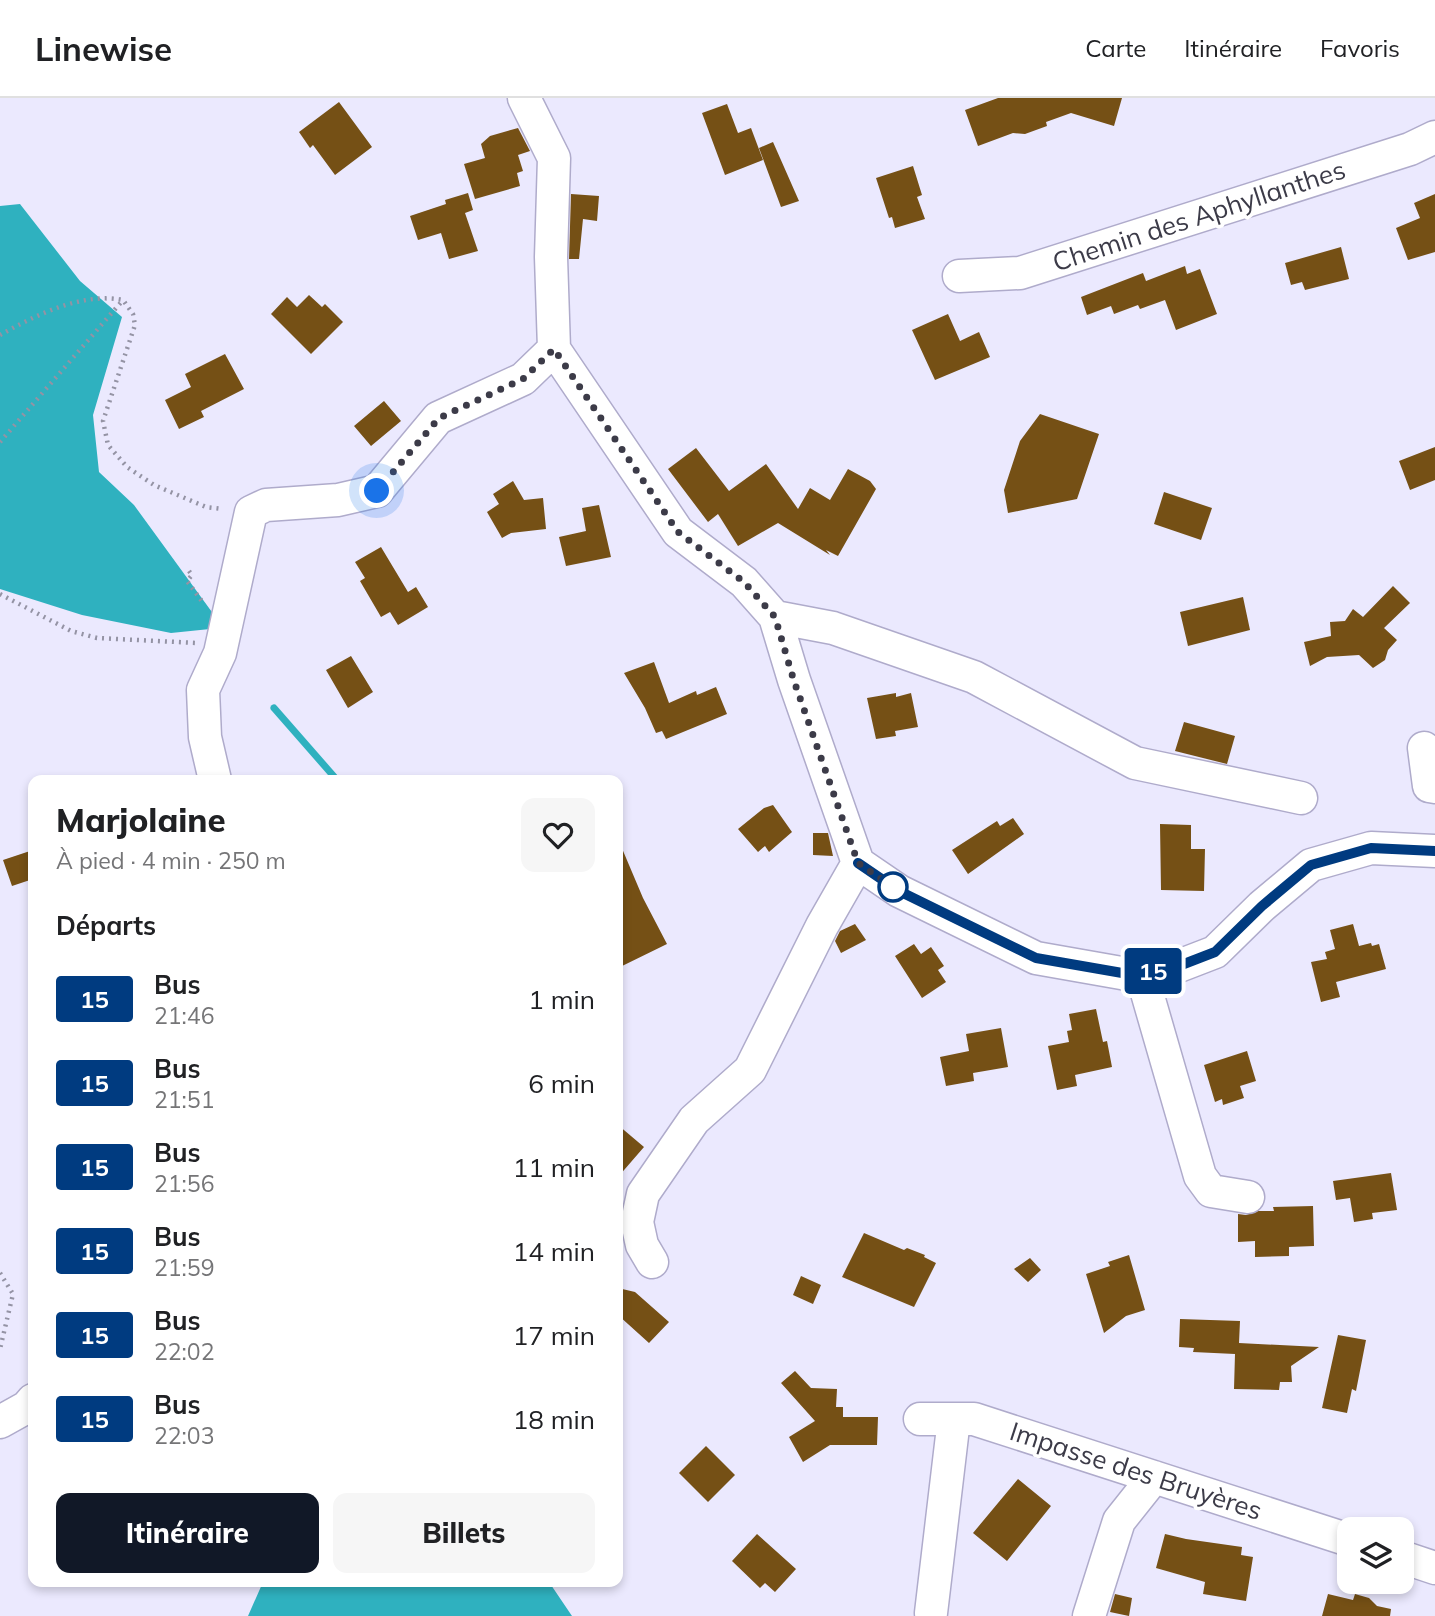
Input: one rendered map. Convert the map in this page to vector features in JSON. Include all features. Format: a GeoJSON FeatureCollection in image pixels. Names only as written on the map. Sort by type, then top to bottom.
{"type":"FeatureCollection","features":[{"type":"Feature","properties":{"kind":"street"},"geometry":{"type":"LineString","coordinates":[[524,98],[554,158],[551,257],[554,349],[678,532],[744,582],[775,617],[794,681],[858,863],[899,891],[1036,958],[1128,974],[1171,969],[1215,952],[1262,906],[1311,865],[1371,848],[1435,851]]}},
{"type":"Feature","properties":{"kind":"street","name":"Chemin des Aphyllanthes"},"geometry":{"type":"LineString","coordinates":[[959,276],[1020,273],[1410,149],[1435,137]]}},
{"type":"Feature","properties":{"kind":"street"},"geometry":{"type":"LineString","coordinates":[[214,775],[205,737],[204,690],[220,653],[251,512],[266,505],[338,500],[377,491],[439,418],[523,379],[554,349]]}},
{"type":"Feature","properties":{"kind":"street"},"geometry":{"type":"LineString","coordinates":[[775,617],[833,628],[974,677],[1135,763],[1301,798]]}},
{"type":"Feature","properties":{"kind":"street"},"geometry":{"type":"LineString","coordinates":[[1424,748],[1429,786],[1435,787]]}},
{"type":"Feature","properties":{"kind":"street"},"geometry":{"type":"LineString","coordinates":[[652,1262],[642,1245],[637,1222],[643,1194],[694,1120],[750,1070],[822,926],[858,863]]}},
{"type":"Feature","properties":{"kind":"street"},"geometry":{"type":"LineString","coordinates":[[1141,972],[1200,1176],[1211,1191],[1248,1197]]}},
{"type":"Feature","properties":{"kind":"street"},"geometry":{"type":"LineString","coordinates":[[1,1420],[28,1406]]}},
{"type":"Feature","properties":{"kind":"street","name":"Impasse des Bruyères"},"geometry":{"type":"LineString","coordinates":[[920,1419],[974,1419],[1337,1536]]}},
{"type":"Feature","properties":{"kind":"street"},"geometry":{"type":"LineString","coordinates":[[931,1613],[954,1419]]}},
{"type":"Feature","properties":{"kind":"street"},"geometry":{"type":"LineString","coordinates":[[1089,1616],[1119,1521],[1154,1477]]}},
{"type":"Feature","properties":{"kind":"street"},"geometry":{"type":"LineString","coordinates":[[1414,1561],[1435,1568]]}},
{"type":"Feature","properties":{"kind":"path"},"geometry":{"type":"LineString","coordinates":[[0,335],[15,326],[76,302],[107,297],[123,300],[133,314],[135,325],[103,421],[108,445],[127,467],[153,485],[206,508],[243,508],[251,512]]}},
{"type":"Feature","properties":{"kind":"path"},"geometry":{"type":"LineString","coordinates":[[0,442],[123,300]]}},
{"type":"Feature","properties":{"kind":"path"},"geometry":{"type":"LineString","coordinates":[[187,581],[192,575],[189,570]]}},
{"type":"Feature","properties":{"kind":"path"},"geometry":{"type":"LineString","coordinates":[[0,594],[71,631],[97,638],[196,643],[220,653]]}},
{"type":"Feature","properties":{"kind":"path"},"geometry":{"type":"LineString","coordinates":[[0,1273],[13,1294],[0,1349]]}},
{"type":"Feature","properties":{"kind":"water"},"geometry":{"type":"Polygon","coordinates":[[[20,204],[80,281],[122,317],[93,415],[99,472],[134,505],[217,619],[210,629],[171,633],[82,615],[0,589],[0,206],[20,204]]]}},
{"type":"Feature","properties":{"kind":"water"},"geometry":{"type":"Polygon","coordinates":[[[261,1587],[552,1587],[572,1616],[248,1616],[261,1587]]]}},
{"type":"Feature","properties":{"kind":"building"},"geometry":{"type":"Polygon","coordinates":[[[998,98],[1122,98],[1114,126],[1071,113],[1046,122],[1047,126],[1025,134],[1013,133],[978,146],[965,110],[998,98]]]}},
{"type":"Feature","properties":{"kind":"building"},"geometry":{"type":"Polygon","coordinates":[[[339,102],[372,147],[335,175],[313,145],[310,148],[299,132],[339,102]]]}},
{"type":"Feature","properties":{"kind":"building"},"geometry":{"type":"Polygon","coordinates":[[[727,104],[738,133],[751,128],[763,160],[725,175],[702,113],[727,104]]]}},
{"type":"Feature","properties":{"kind":"building"},"geometry":{"type":"Polygon","coordinates":[[[518,128],[530,151],[518,155],[523,171],[517,173],[520,186],[475,199],[464,164],[485,158],[481,144],[490,136],[518,128]]]}},
{"type":"Feature","properties":{"kind":"building"},"geometry":{"type":"Polygon","coordinates":[[[773,142],[799,201],[781,207],[759,148],[773,142]]]}},
{"type":"Feature","properties":{"kind":"building"},"geometry":{"type":"Polygon","coordinates":[[[913,166],[922,195],[917,197],[925,219],[895,228],[876,178],[913,166]]]}},
{"type":"Feature","properties":{"kind":"building"},"geometry":{"type":"Polygon","coordinates":[[[468,193],[473,210],[465,213],[478,251],[449,259],[441,233],[418,240],[410,216],[446,204],[445,200],[468,193]]]}},
{"type":"Feature","properties":{"kind":"building"},"geometry":{"type":"Polygon","coordinates":[[[571,194],[599,196],[597,221],[583,219],[579,259],[569,259],[571,194]]]}},
{"type":"Feature","properties":{"kind":"building"},"geometry":{"type":"Polygon","coordinates":[[[1435,194],[1435,252],[1408,260],[1396,228],[1420,218],[1414,203],[1435,194]]]}},
{"type":"Feature","properties":{"kind":"building"},"geometry":{"type":"Polygon","coordinates":[[[1341,247],[1349,279],[1305,290],[1302,282],[1291,285],[1285,263],[1341,247]]]}},
{"type":"Feature","properties":{"kind":"building"},"geometry":{"type":"Polygon","coordinates":[[[1185,266],[1187,274],[1200,269],[1217,314],[1176,330],[1165,300],[1140,309],[1138,305],[1114,314],[1111,306],[1087,315],[1081,297],[1143,273],[1146,281],[1185,266]]]}},
{"type":"Feature","properties":{"kind":"building"},"geometry":{"type":"Polygon","coordinates":[[[309,295],[322,307],[325,304],[343,322],[311,354],[271,314],[287,297],[297,307],[309,295]]]}},
{"type":"Feature","properties":{"kind":"building"},"geometry":{"type":"Polygon","coordinates":[[[948,314],[960,341],[979,332],[990,357],[935,380],[912,330],[948,314]]]}},
{"type":"Feature","properties":{"kind":"building"},"geometry":{"type":"Polygon","coordinates":[[[225,354],[244,389],[201,411],[204,417],[179,429],[165,400],[191,387],[185,374],[225,354]]]}},
{"type":"Feature","properties":{"kind":"building"},"geometry":{"type":"Polygon","coordinates":[[[384,401],[401,421],[371,446],[354,426],[384,401]]]}},
{"type":"Feature","properties":{"kind":"building"},"geometry":{"type":"Polygon","coordinates":[[[1040,414],[1099,434],[1077,499],[1008,513],[1004,490],[1020,441],[1040,414]]]}},
{"type":"Feature","properties":{"kind":"building"},"geometry":{"type":"Polygon","coordinates":[[[1435,447],[1435,480],[1410,490],[1399,461],[1435,447]]]}},
{"type":"Feature","properties":{"kind":"building"},"geometry":{"type":"Polygon","coordinates":[[[696,448],[729,491],[766,464],[798,509],[810,488],[830,500],[848,469],[870,481],[876,489],[838,556],[826,550],[830,555],[778,523],[738,546],[718,514],[708,522],[668,469],[696,448]]]}},
{"type":"Feature","properties":{"kind":"building"},"geometry":{"type":"Polygon","coordinates":[[[513,481],[524,500],[543,498],[546,529],[511,533],[502,538],[487,512],[499,504],[493,494],[513,481]]]}},
{"type":"Feature","properties":{"kind":"building"},"geometry":{"type":"Polygon","coordinates":[[[1164,492],[1212,508],[1201,540],[1154,524],[1164,492]]]}},
{"type":"Feature","properties":{"kind":"building"},"geometry":{"type":"Polygon","coordinates":[[[599,505],[611,557],[566,566],[559,537],[586,531],[582,508],[599,505]]]}},
{"type":"Feature","properties":{"kind":"building"},"geometry":{"type":"Polygon","coordinates":[[[381,547],[408,592],[416,587],[428,607],[398,625],[390,612],[381,617],[360,581],[365,578],[355,562],[381,547]]]}},
{"type":"Feature","properties":{"kind":"building"},"geometry":{"type":"Polygon","coordinates":[[[1393,586],[1410,603],[1384,628],[1397,640],[1388,650],[1385,660],[1373,668],[1359,655],[1327,657],[1310,666],[1304,642],[1331,636],[1330,622],[1345,621],[1353,609],[1363,617],[1393,586]]]}},
{"type":"Feature","properties":{"kind":"building"},"geometry":{"type":"Polygon","coordinates":[[[1243,597],[1250,630],[1188,646],[1180,612],[1243,597]]]}},
{"type":"Feature","properties":{"kind":"building"},"geometry":{"type":"Polygon","coordinates":[[[351,656],[373,692],[348,708],[326,670],[351,656]]]}},
{"type":"Feature","properties":{"kind":"building"},"geometry":{"type":"Polygon","coordinates":[[[654,662],[669,703],[696,691],[697,695],[716,687],[727,714],[666,739],[662,731],[656,733],[624,673],[654,662]]]}},
{"type":"Feature","properties":{"kind":"building"},"geometry":{"type":"Polygon","coordinates":[[[896,693],[896,697],[911,693],[918,727],[895,731],[896,736],[876,739],[867,698],[896,693]]]}},
{"type":"Feature","properties":{"kind":"building"},"geometry":{"type":"Polygon","coordinates":[[[1184,722],[1235,736],[1227,764],[1175,751],[1184,722]]]}},
{"type":"Feature","properties":{"kind":"building"},"geometry":{"type":"Polygon","coordinates":[[[773,805],[792,832],[769,852],[765,846],[758,852],[738,829],[764,808],[773,805]]]}},
{"type":"Feature","properties":{"kind":"building"},"geometry":{"type":"Polygon","coordinates":[[[1013,818],[1024,834],[968,874],[952,850],[997,821],[1000,826],[1013,818]]]}},
{"type":"Feature","properties":{"kind":"building"},"geometry":{"type":"Polygon","coordinates":[[[1160,824],[1191,825],[1191,849],[1205,849],[1204,891],[1161,890],[1160,824]]]}},
{"type":"Feature","properties":{"kind":"building"},"geometry":{"type":"Polygon","coordinates":[[[813,833],[828,833],[833,856],[813,855],[813,833]]]}},
{"type":"Feature","properties":{"kind":"building"},"geometry":{"type":"Polygon","coordinates":[[[623,851],[643,898],[667,944],[623,966],[623,851]]]}},
{"type":"Feature","properties":{"kind":"building"},"geometry":{"type":"Polygon","coordinates":[[[28,852],[28,881],[12,886],[3,860],[28,852]]]}},
{"type":"Feature","properties":{"kind":"building"},"geometry":{"type":"Polygon","coordinates":[[[855,924],[866,940],[841,953],[835,941],[840,931],[855,924]]]}},
{"type":"Feature","properties":{"kind":"building"},"geometry":{"type":"Polygon","coordinates":[[[1353,924],[1359,946],[1379,944],[1386,969],[1336,982],[1340,997],[1321,1002],[1311,962],[1327,959],[1325,952],[1335,949],[1330,930],[1353,924]]]}},
{"type":"Feature","properties":{"kind":"building"},"geometry":{"type":"Polygon","coordinates":[[[914,944],[921,954],[931,947],[944,966],[938,970],[946,982],[922,998],[895,956],[914,944]]]}},
{"type":"Feature","properties":{"kind":"building"},"geometry":{"type":"Polygon","coordinates":[[[1096,1009],[1112,1067],[1075,1075],[1077,1086],[1057,1090],[1048,1046],[1069,1042],[1067,1031],[1072,1030],[1069,1014],[1096,1009]]]}},
{"type":"Feature","properties":{"kind":"building"},"geometry":{"type":"Polygon","coordinates":[[[1001,1028],[1008,1067],[973,1073],[974,1081],[946,1086],[940,1057],[969,1051],[966,1034],[1001,1028]]]}},
{"type":"Feature","properties":{"kind":"building"},"geometry":{"type":"Polygon","coordinates":[[[1247,1051],[1256,1081],[1240,1086],[1244,1098],[1223,1105],[1222,1099],[1215,1102],[1204,1065],[1247,1051]]]}},
{"type":"Feature","properties":{"kind":"building"},"geometry":{"type":"Polygon","coordinates":[[[623,1129],[644,1147],[623,1171],[623,1129]]]}},
{"type":"Feature","properties":{"kind":"building"},"geometry":{"type":"Polygon","coordinates":[[[1391,1173],[1397,1210],[1372,1213],[1373,1219],[1354,1222],[1350,1198],[1336,1200],[1333,1181],[1391,1173]]]}},
{"type":"Feature","properties":{"kind":"building"},"geometry":{"type":"Polygon","coordinates":[[[1313,1206],[1314,1246],[1289,1247],[1289,1256],[1255,1257],[1255,1241],[1238,1242],[1238,1214],[1274,1211],[1273,1207],[1313,1206]]]}},
{"type":"Feature","properties":{"kind":"building"},"geometry":{"type":"Polygon","coordinates":[[[864,1233],[904,1250],[907,1248],[925,1255],[924,1257],[936,1263],[914,1307],[842,1277],[864,1233]]]}},
{"type":"Feature","properties":{"kind":"building"},"geometry":{"type":"Polygon","coordinates":[[[1129,1255],[1145,1310],[1126,1316],[1104,1333],[1086,1274],[1110,1266],[1108,1262],[1129,1255]]]}},
{"type":"Feature","properties":{"kind":"building"},"geometry":{"type":"Polygon","coordinates":[[[1030,1258],[1041,1270],[1028,1282],[1014,1269],[1030,1258]]]}},
{"type":"Feature","properties":{"kind":"building"},"geometry":{"type":"Polygon","coordinates":[[[801,1276],[821,1285],[813,1304],[793,1295],[801,1276]]]}},
{"type":"Feature","properties":{"kind":"building"},"geometry":{"type":"Polygon","coordinates":[[[623,1289],[635,1292],[669,1322],[649,1343],[623,1320],[623,1289]]]}},
{"type":"Feature","properties":{"kind":"building"},"geometry":{"type":"Polygon","coordinates":[[[1180,1319],[1240,1321],[1239,1343],[1319,1347],[1291,1366],[1292,1382],[1280,1382],[1279,1390],[1234,1389],[1235,1354],[1193,1352],[1194,1348],[1179,1347],[1180,1319]]]}},
{"type":"Feature","properties":{"kind":"building"},"geometry":{"type":"Polygon","coordinates":[[[1338,1335],[1366,1340],[1356,1391],[1352,1389],[1347,1413],[1322,1408],[1338,1335]]]}},
{"type":"Feature","properties":{"kind":"building"},"geometry":{"type":"Polygon","coordinates":[[[795,1371],[811,1388],[837,1389],[836,1407],[843,1407],[843,1417],[878,1417],[877,1445],[830,1445],[803,1462],[789,1437],[815,1421],[781,1383],[795,1371]]]}},
{"type":"Feature","properties":{"kind":"building"},"geometry":{"type":"Polygon","coordinates":[[[706,1446],[735,1475],[708,1502],[679,1473],[706,1446]]]}},
{"type":"Feature","properties":{"kind":"building"},"geometry":{"type":"Polygon","coordinates":[[[1018,1479],[1051,1506],[1007,1561],[973,1533],[1018,1479]]]}},
{"type":"Feature","properties":{"kind":"building"},"geometry":{"type":"Polygon","coordinates":[[[757,1534],[796,1569],[775,1592],[765,1583],[760,1588],[732,1561],[757,1534]]]}},
{"type":"Feature","properties":{"kind":"building"},"geometry":{"type":"Polygon","coordinates":[[[1165,1534],[1242,1547],[1241,1555],[1253,1557],[1246,1601],[1203,1594],[1205,1582],[1156,1568],[1165,1534]]]}},
{"type":"Feature","properties":{"kind":"building"},"geometry":{"type":"Polygon","coordinates":[[[1115,1594],[1132,1598],[1129,1616],[1110,1612],[1115,1594]]]}},
{"type":"Feature","properties":{"kind":"building"},"geometry":{"type":"Polygon","coordinates":[[[1328,1594],[1353,1600],[1355,1594],[1369,1598],[1377,1606],[1391,1609],[1390,1616],[1322,1616],[1328,1594]]]}},
{"type":"Feature","properties":{"kind":"waterway"},"geometry":{"type":"LineString","coordinates":[[274,708],[333,775]]}},
{"type":"Feature","properties":{"kind":"bus line","name":"15"},"geometry":{"type":"LineString","coordinates":[[858,863],[899,891],[1036,958],[1128,974],[1171,969],[1215,952],[1262,906],[1311,865],[1371,848],[1435,851]]}},
{"type":"Feature","properties":{"kind":"route"},"geometry":{"type":"LineString","coordinates":[[377,491],[439,418],[523,379],[554,349],[678,532],[744,582],[775,617],[794,681],[858,863],[899,891],[893,887]]}}]}
